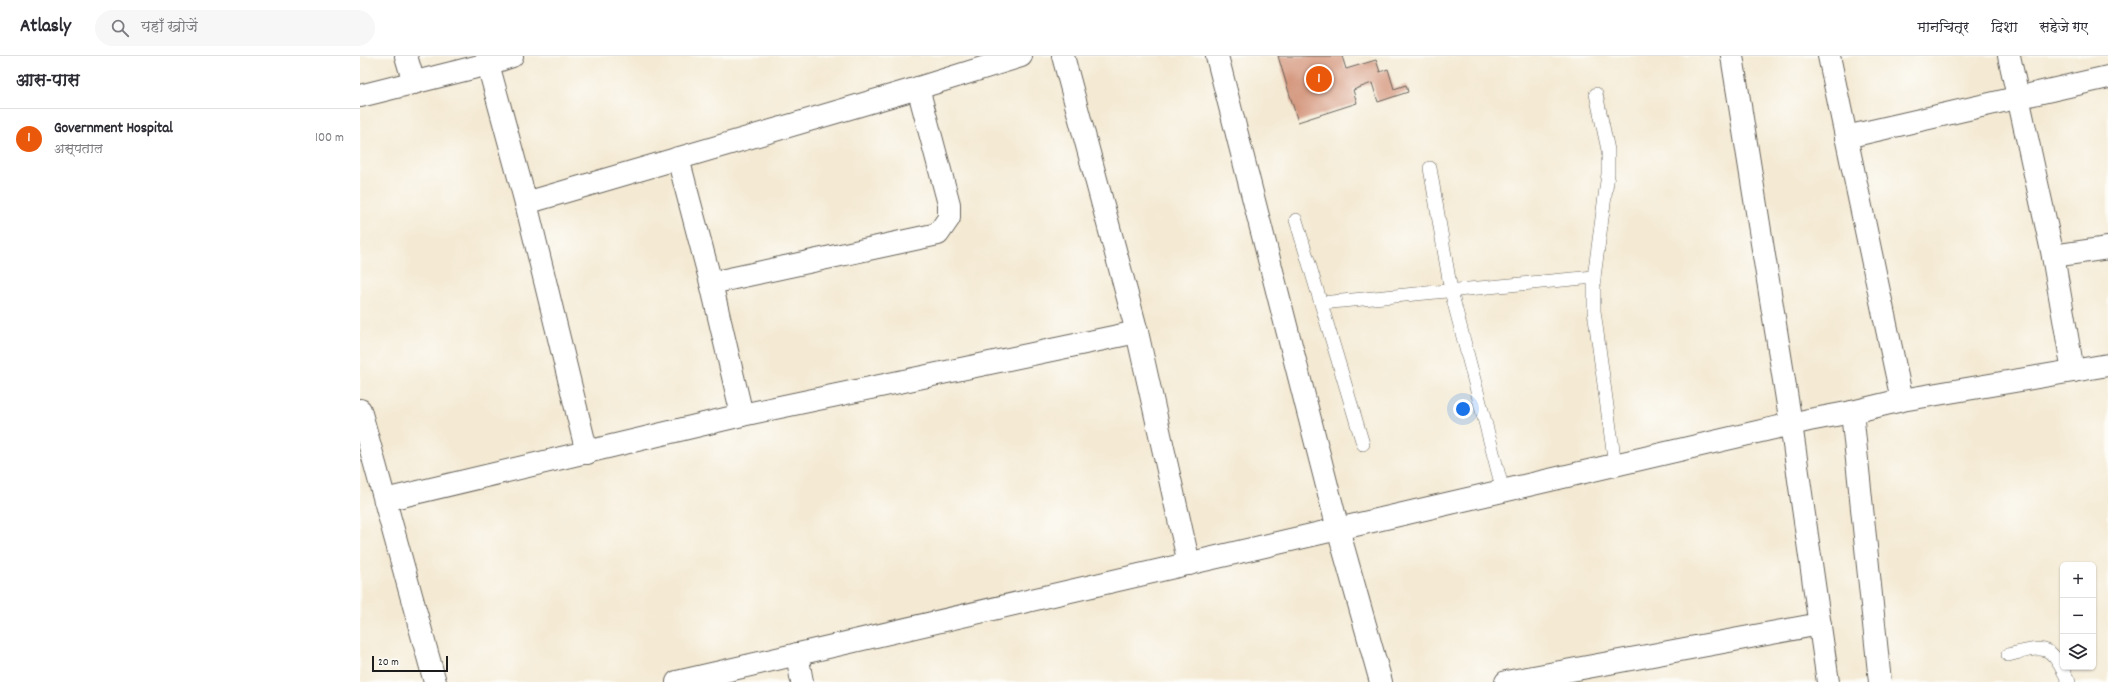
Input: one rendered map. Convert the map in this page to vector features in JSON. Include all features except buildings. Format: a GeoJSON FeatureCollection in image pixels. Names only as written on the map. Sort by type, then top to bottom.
{"type":"FeatureCollection","features":[{"type":"Feature","properties":{"kind":"street"},"geometry":{"type":"LineString","coordinates":[[406,56],[414,82]]}},
{"type":"Feature","properties":{"kind":"street"},"geometry":{"type":"LineString","coordinates":[[360,96],[488,64],[512,56]]}},
{"type":"Feature","properties":{"kind":"street"},"geometry":{"type":"LineString","coordinates":[[526,203],[918,88],[1021,56]]}},
{"type":"Feature","properties":{"kind":"street"},"geometry":{"type":"LineString","coordinates":[[1063,56],[1137,332],[1189,564]]}},
{"type":"Feature","properties":{"kind":"street"},"geometry":{"type":"LineString","coordinates":[[1217,56],[1338,529],[1381,682]]}},
{"type":"Feature","properties":{"kind":"street"},"geometry":{"type":"LineString","coordinates":[[1732,56],[1800,422],[1820,624],[1828,682]]}},
{"type":"Feature","properties":{"kind":"street"},"geometry":{"type":"LineString","coordinates":[[1830,56],[1902,400]]}},
{"type":"Feature","properties":{"kind":"street"},"geometry":{"type":"LineString","coordinates":[[2009,56],[2017,99],[2053,256],[2073,371]]}},
{"type":"Feature","properties":{"kind":"street"},"geometry":{"type":"LineString","coordinates":[[488,64],[526,203],[587,453]]}},
{"type":"Feature","properties":{"kind":"street"},"geometry":{"type":"LineString","coordinates":[[1846,137],[2108,77]]}},
{"type":"Feature","properties":{"kind":"street"},"geometry":{"type":"LineString","coordinates":[[711,283],[938,234],[945,226],[949,218],[949,204],[918,88]]}},
{"type":"Feature","properties":{"kind":"street"},"geometry":{"type":"LineString","coordinates":[[678,158],[711,283],[742,415]]}},
{"type":"Feature","properties":{"kind":"street"},"geometry":{"type":"LineString","coordinates":[[2053,256],[2108,248]]}},
{"type":"Feature","properties":{"kind":"street"},"geometry":{"type":"LineString","coordinates":[[385,500],[742,415],[1137,332]]}},
{"type":"Feature","properties":{"kind":"street"},"geometry":{"type":"LineString","coordinates":[[677,682],[1800,422],[1843,414],[1902,400],[2108,365]]}},
{"type":"Feature","properties":{"kind":"street"},"geometry":{"type":"LineString","coordinates":[[360,410],[435,682]]}},
{"type":"Feature","properties":{"kind":"street"},"geometry":{"type":"LineString","coordinates":[[1843,414],[1880,682]]}},
{"type":"Feature","properties":{"kind":"street"},"geometry":{"type":"LineString","coordinates":[[1506,682],[1820,624]]}},
{"type":"Feature","properties":{"kind":"street"},"geometry":{"type":"LineString","coordinates":[[797,654],[802,682]]}},
{"type":"Feature","properties":{"kind":"lane"},"geometry":{"type":"LineString","coordinates":[[1596,94],[1608,150],[1608,174],[1594,277],[1594,311],[1615,465]]}},
{"type":"Feature","properties":{"kind":"lane"},"geometry":{"type":"LineString","coordinates":[[1430,168],[1451,291],[1503,491]]}},
{"type":"Feature","properties":{"kind":"lane"},"geometry":{"type":"LineString","coordinates":[[1296,220],[1363,444]]}},
{"type":"Feature","properties":{"kind":"lane"},"geometry":{"type":"LineString","coordinates":[[1321,303],[1594,277]]}},
{"type":"Feature","properties":{"kind":"lane"},"geometry":{"type":"LineString","coordinates":[[2008,655],[2037,648],[2048,650],[2054,656],[2069,682]]}},
{"type":"Feature","properties":{"kind":"place","name":"Government Hospital"},"geometry":{"type":"Point","coordinates":[1319,79]}}]}
